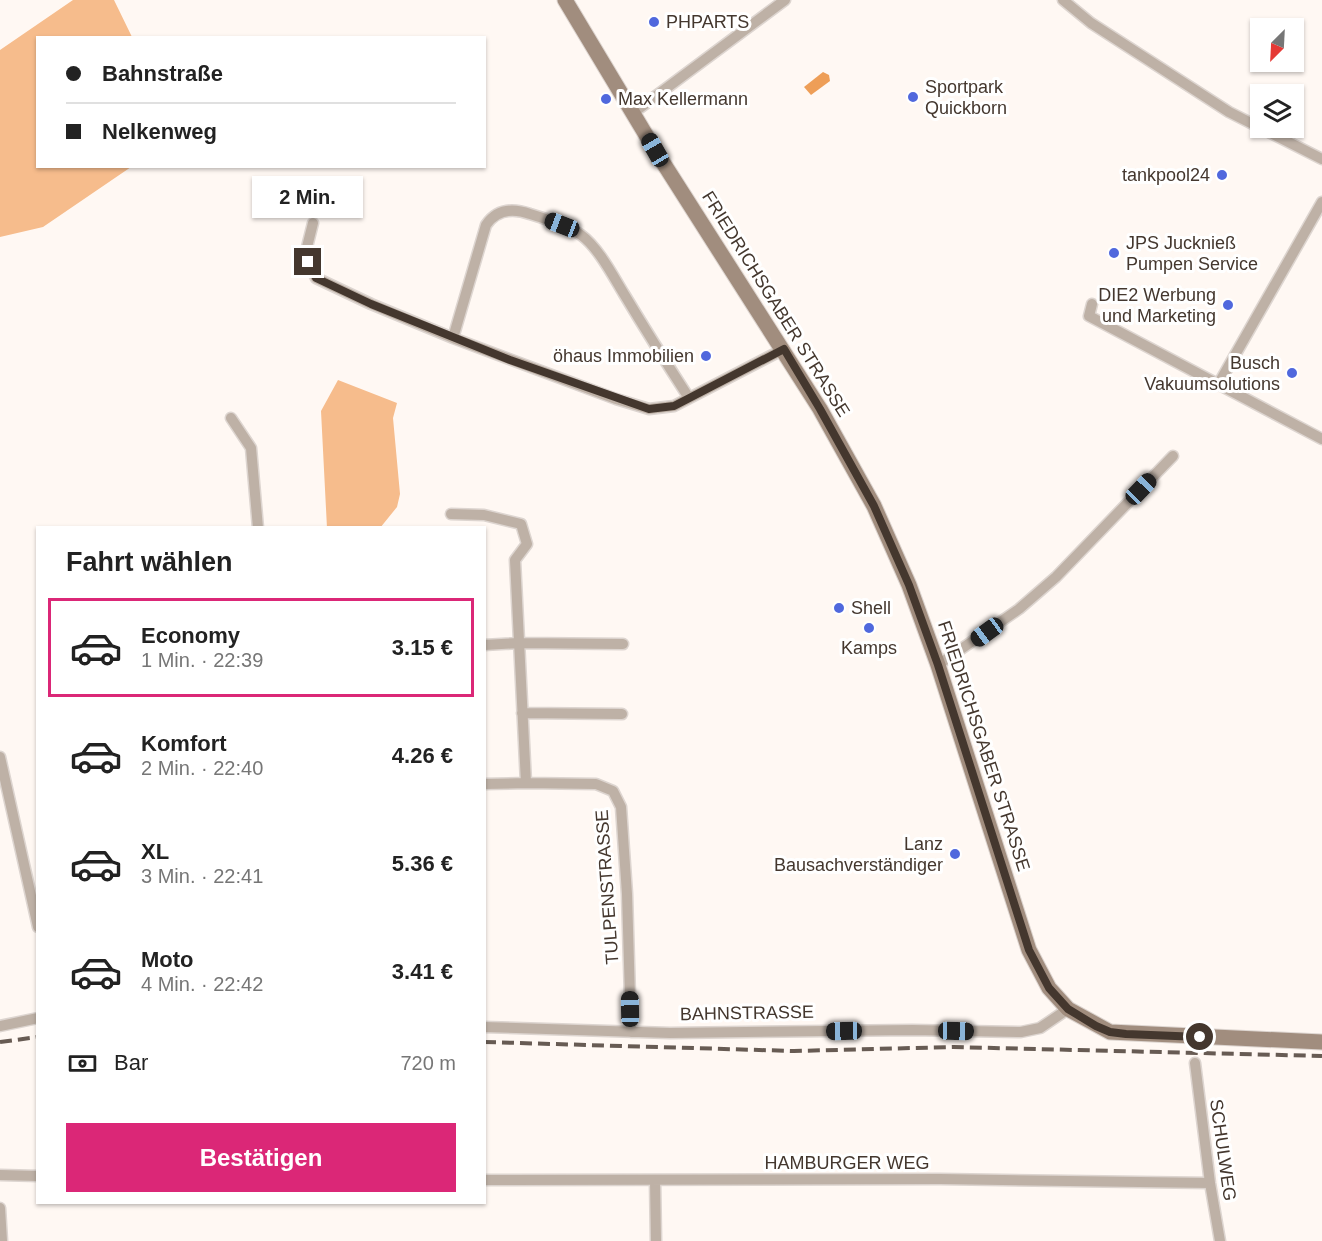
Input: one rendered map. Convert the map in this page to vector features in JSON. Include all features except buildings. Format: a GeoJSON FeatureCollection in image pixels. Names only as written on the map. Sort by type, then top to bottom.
{"type":"FeatureCollection","features":[{"type":"Feature","properties":{"kind":"main road","name":"FRIEDRICHSGABER STRASSE"},"geometry":{"type":"LineString","coordinates":[[565,0],[633,113],[784,349],[874,506],[909,585],[938,665],[1029,950],[1049,988],[1068,1009]]}},
{"type":"Feature","properties":{"kind":"main road"},"geometry":{"type":"LineString","coordinates":[[1068,1009],[1110,1032],[1322,1042]]}},
{"type":"Feature","properties":{"kind":"street"},"geometry":{"type":"LineString","coordinates":[[633,113],[785,0]]}},
{"type":"Feature","properties":{"kind":"street"},"geometry":{"type":"LineString","coordinates":[[1063,0],[1091,23],[1229,112],[1322,159]]}},
{"type":"Feature","properties":{"kind":"street"},"geometry":{"type":"LineString","coordinates":[[1218,385],[1322,202]]}},
{"type":"Feature","properties":{"kind":"street"},"geometry":{"type":"LineString","coordinates":[[453,338],[486,225],[495,214],[511,210],[524,212],[581,235],[591,245],[610,271],[689,398]]}},
{"type":"Feature","properties":{"kind":"street"},"geometry":{"type":"LineString","coordinates":[[313,223],[306,251],[308,262],[316,278],[453,338],[605,395],[649,409],[674,406],[784,349]]}},
{"type":"Feature","properties":{"kind":"street"},"geometry":{"type":"LineString","coordinates":[[1092,304],[1089,316],[1322,439]]}},
{"type":"Feature","properties":{"kind":"street"},"geometry":{"type":"LineString","coordinates":[[231,418],[251,448],[258,526]]}},
{"type":"Feature","properties":{"kind":"street"},"geometry":{"type":"LineString","coordinates":[[938,665],[1019,609],[1056,577],[1173,456]]}},
{"type":"Feature","properties":{"kind":"street"},"geometry":{"type":"LineString","coordinates":[[451,514],[484,515],[521,524],[527,544],[515,560],[526,783]]}},
{"type":"Feature","properties":{"kind":"street"},"geometry":{"type":"LineString","coordinates":[[486,645],[623,644]]}},
{"type":"Feature","properties":{"kind":"street"},"geometry":{"type":"LineString","coordinates":[[522,713],[622,714]]}},
{"type":"Feature","properties":{"kind":"street"},"geometry":{"type":"LineString","coordinates":[[0,757],[36,918]]}},
{"type":"Feature","properties":{"kind":"street","name":"TULPENSTRASSE"},"geometry":{"type":"LineString","coordinates":[[486,784],[596,784],[614,791],[621,807],[627,894],[631,1032]]}},
{"type":"Feature","properties":{"kind":"street","name":"BAHNSTRASSE"},"geometry":{"type":"LineString","coordinates":[[486,1027],[631,1032],[912,1030],[1021,1032],[1040,1028],[1068,1009]]}},
{"type":"Feature","properties":{"kind":"street"},"geometry":{"type":"LineString","coordinates":[[0,1026],[36,1018]]}},
{"type":"Feature","properties":{"kind":"street","name":"SCHULWEG"},"geometry":{"type":"LineString","coordinates":[[1195,1064],[1220,1241]]}},
{"type":"Feature","properties":{"kind":"street"},"geometry":{"type":"LineString","coordinates":[[0,1175],[36,1176]]}},
{"type":"Feature","properties":{"kind":"street","name":"HAMBURGER WEG"},"geometry":{"type":"LineString","coordinates":[[486,1179],[940,1179],[1210,1183]]}},
{"type":"Feature","properties":{"kind":"street"},"geometry":{"type":"LineString","coordinates":[[655,1180],[656,1241]]}},
{"type":"Feature","properties":{"kind":"street"},"geometry":{"type":"LineString","coordinates":[[0,1208],[2,1241]]}},
{"type":"Feature","properties":{"kind":"shaded area"},"geometry":{"type":"Polygon","coordinates":[[[73,0],[114,0],[132,36],[36,36],[36,168],[130,168],[43,227],[0,237],[0,50],[73,0]]]}},
{"type":"Feature","properties":{"kind":"shaded area"},"geometry":{"type":"Polygon","coordinates":[[[823,72],[829,75],[830,81],[811,95],[804,87],[823,72]]]}},
{"type":"Feature","properties":{"kind":"shaded area"},"geometry":{"type":"Polygon","coordinates":[[[338,380],[397,403],[393,418],[400,494],[397,507],[382,526],[327,526],[321,411],[338,380]]]}},
{"type":"Feature","properties":{"kind":"railway"},"geometry":{"type":"LineString","coordinates":[[0,1042],[36,1037]]}},
{"type":"Feature","properties":{"kind":"railway"},"geometry":{"type":"LineString","coordinates":[[486,1042],[794,1051],[953,1047],[1322,1056]]}},
{"type":"Feature","properties":{"kind":"place","name":"PHPARTS"},"geometry":{"type":"Point","coordinates":[654,22]}},
{"type":"Feature","properties":{"kind":"place","name":"Sportpark Quickborn"},"geometry":{"type":"Point","coordinates":[913,97]}},
{"type":"Feature","properties":{"kind":"place","name":"Max Kellermann"},"geometry":{"type":"Point","coordinates":[606,99]}},
{"type":"Feature","properties":{"kind":"place","name":"tankpool24"},"geometry":{"type":"Point","coordinates":[1222,175]}},
{"type":"Feature","properties":{"kind":"place","name":"JPS Jucknieß Pumpen Service"},"geometry":{"type":"Point","coordinates":[1114,253]}},
{"type":"Feature","properties":{"kind":"place","name":"DIE2 Werbung und Marketing"},"geometry":{"type":"Point","coordinates":[1228,305]}},
{"type":"Feature","properties":{"kind":"place","name":"öhaus Immobilien"},"geometry":{"type":"Point","coordinates":[706,356]}},
{"type":"Feature","properties":{"kind":"place","name":"Busch Vakuumsolutions"},"geometry":{"type":"Point","coordinates":[1292,373]}},
{"type":"Feature","properties":{"kind":"place","name":"Shell"},"geometry":{"type":"Point","coordinates":[839,608]}},
{"type":"Feature","properties":{"kind":"place","name":"Kamps"},"geometry":{"type":"Point","coordinates":[869,628]}},
{"type":"Feature","properties":{"kind":"place","name":"Lanz Bausachverständiger"},"geometry":{"type":"Point","coordinates":[955,854]}},
{"type":"Feature","properties":{"kind":"route"},"geometry":{"type":"LineString","coordinates":[[308,262],[316,278],[371,304],[510,360],[649,409],[665,409],[674,406],[784,349],[874,506],[909,585],[938,665],[1029,950],[1049,988],[1068,1009],[1110,1032],[1200,1037]]}}]}
